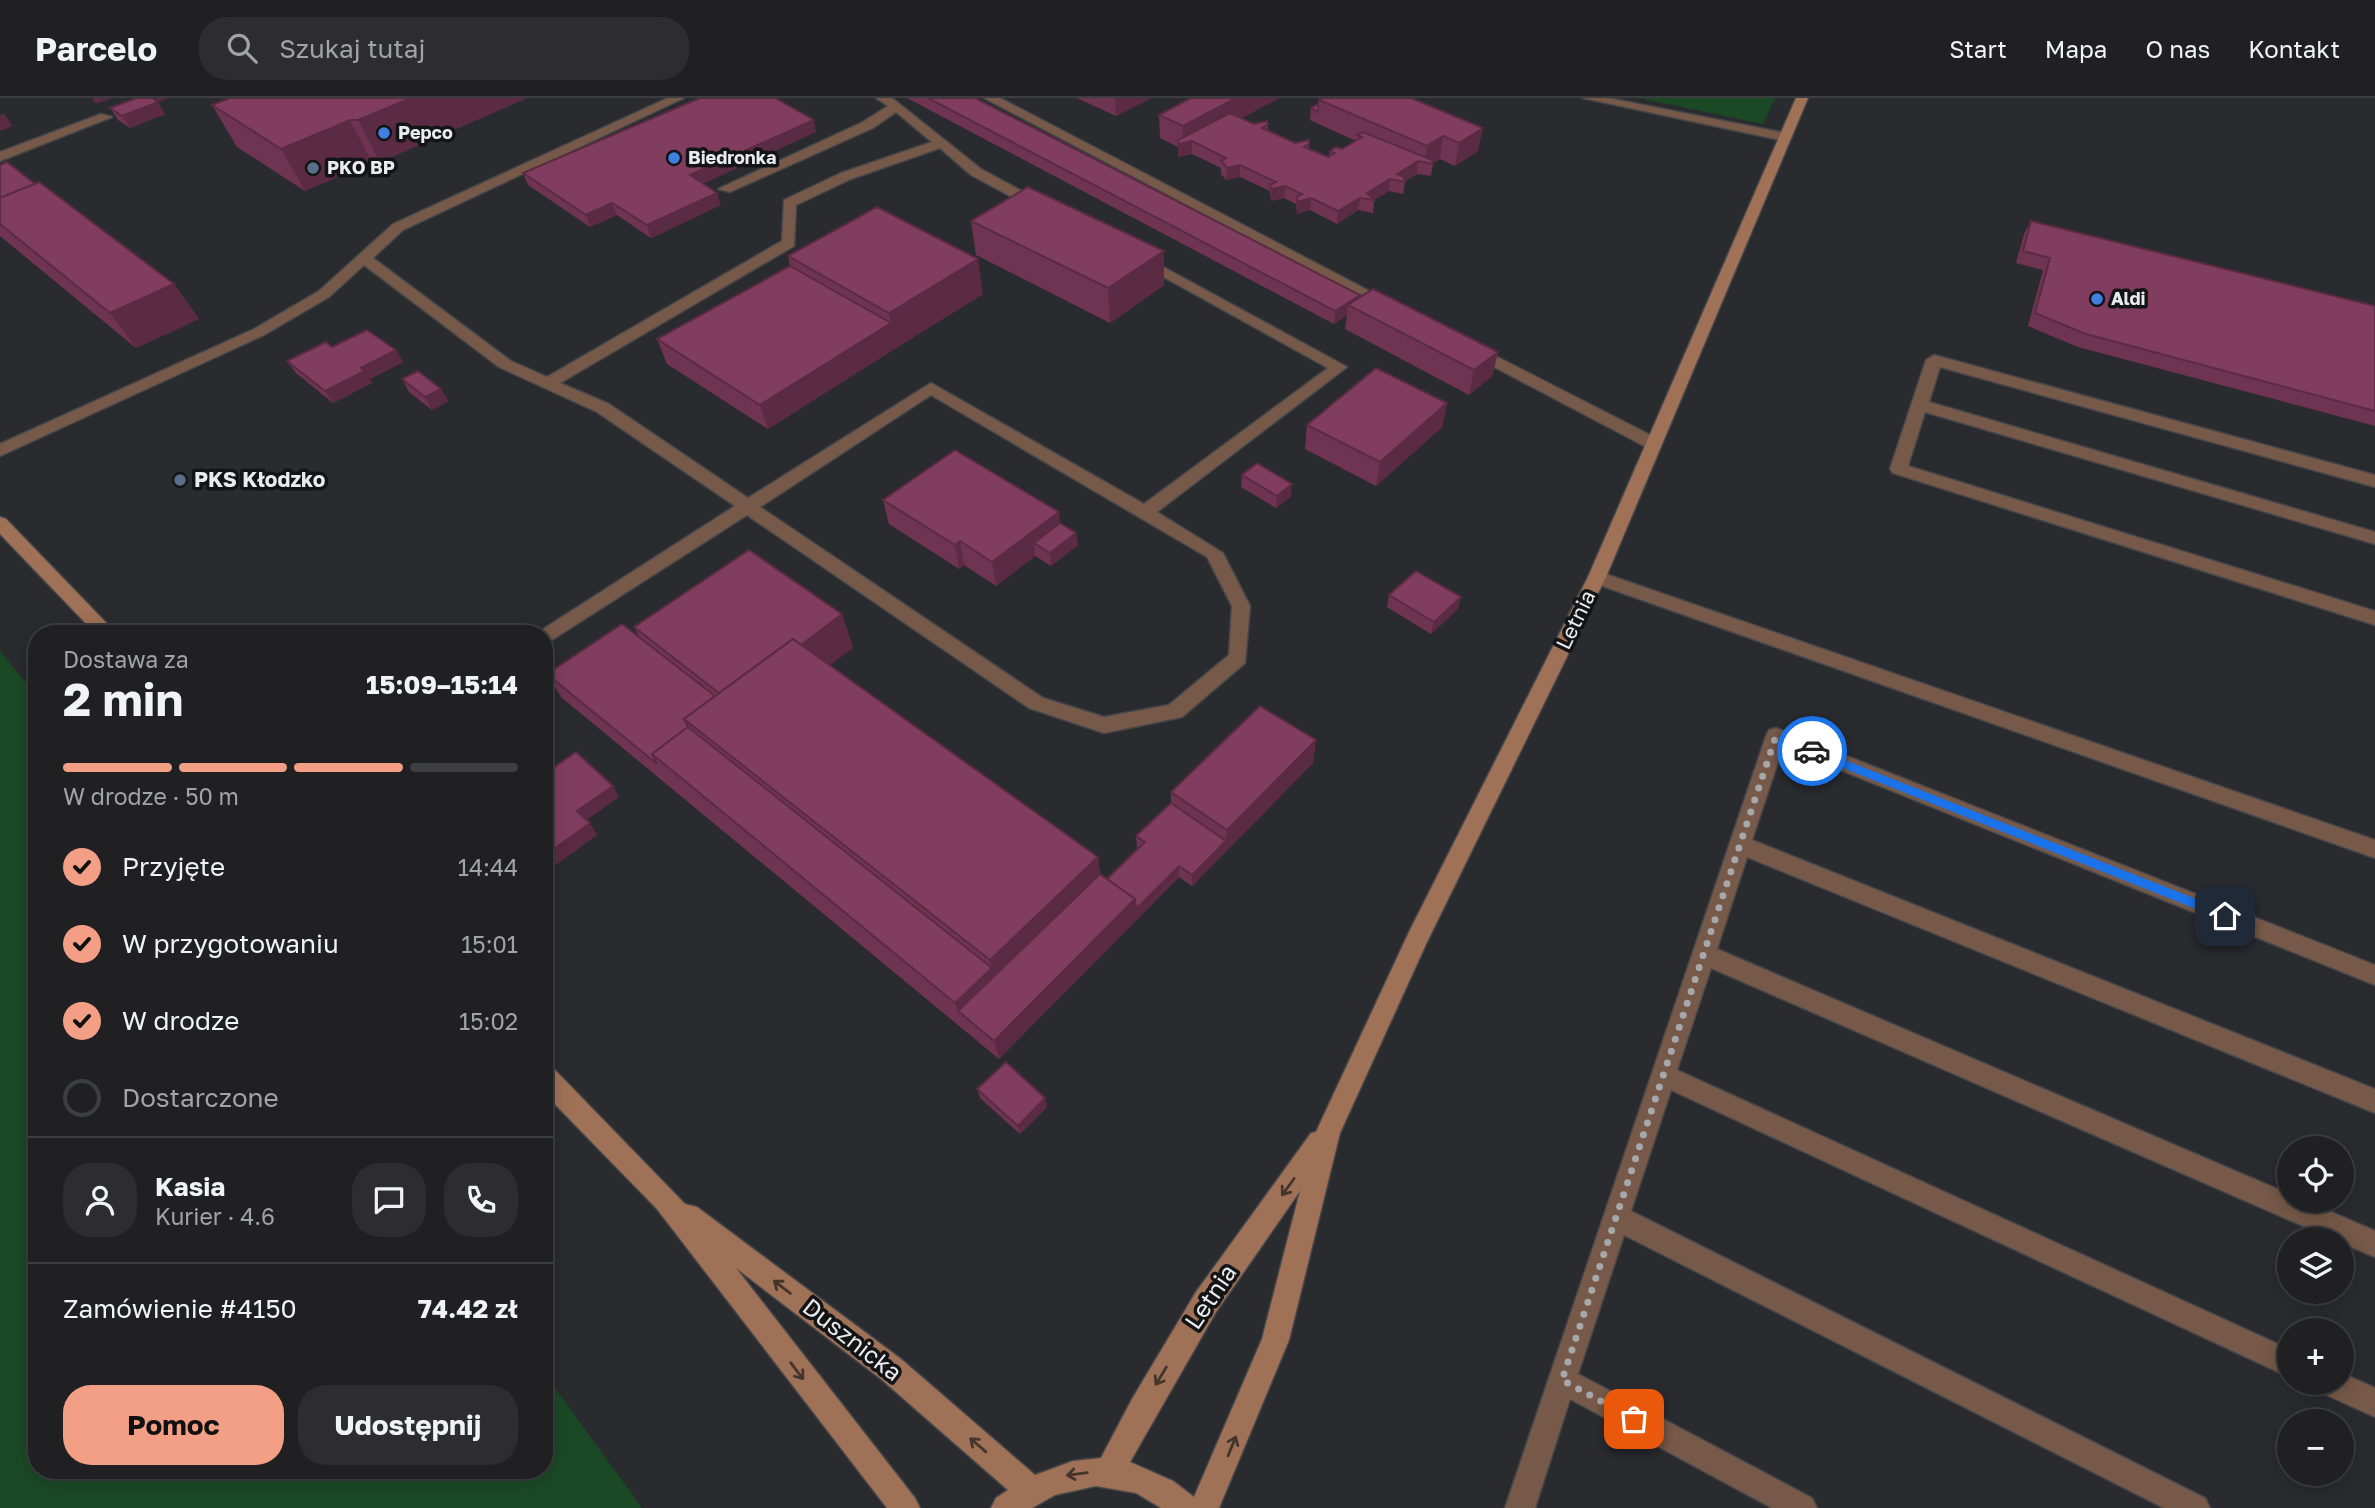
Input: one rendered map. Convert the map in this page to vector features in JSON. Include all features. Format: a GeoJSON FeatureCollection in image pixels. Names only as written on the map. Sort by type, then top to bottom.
{"type":"FeatureCollection","features":[{"type":"Feature","properties":{"kind":"street"},"geometry":{"type":"LineString","coordinates":[[0,451],[259,332],[324,294],[398,227],[678,98]]}},
{"type":"Feature","properties":{"kind":"street"},"geometry":{"type":"LineString","coordinates":[[882,98],[897,106],[976,172],[1061,218]]}},
{"type":"Feature","properties":{"kind":"street"},"geometry":{"type":"LineString","coordinates":[[990,98],[1412,317]]}},
{"type":"Feature","properties":{"kind":"street"},"geometry":{"type":"LineString","coordinates":[[1589,98],[1785,137]]}},
{"type":"Feature","properties":{"kind":"street","name":"Letnia"},"geometry":{"type":"LineString","coordinates":[[1204,1508],[1275,1340],[1328,1132],[1417,939],[1598,577],[1802,98]]}},
{"type":"Feature","properties":{"kind":"street"},"geometry":{"type":"LineString","coordinates":[[725,189],[867,125],[897,106]]}},
{"type":"Feature","properties":{"kind":"street"},"geometry":{"type":"LineString","coordinates":[[0,157],[106,117]]}},
{"type":"Feature","properties":{"kind":"street"},"geometry":{"type":"LineString","coordinates":[[548,383],[789,243],[789,203],[846,176],[942,144]]}},
{"type":"Feature","properties":{"kind":"street"},"geometry":{"type":"LineString","coordinates":[[1122,250],[1339,367],[1144,513]]}},
{"type":"Feature","properties":{"kind":"street"},"geometry":{"type":"LineString","coordinates":[[365,259],[505,364],[603,408],[748,507],[1036,703],[1104,725],[1175,712],[1238,658],[1241,606],[1214,553],[931,388],[748,507],[553,632]]}},
{"type":"Feature","properties":{"kind":"street"},"geometry":{"type":"LineString","coordinates":[[1462,343],[1654,444]]}},
{"type":"Feature","properties":{"kind":"street"},"geometry":{"type":"LineString","coordinates":[[2375,481],[1934,360],[1899,469],[2375,618]]}},
{"type":"Feature","properties":{"kind":"street"},"geometry":{"type":"LineString","coordinates":[[1919,405],[2375,538]]}},
{"type":"Feature","properties":{"kind":"street"},"geometry":{"type":"LineString","coordinates":[[0,523],[99,625]]}},
{"type":"Feature","properties":{"kind":"street"},"geometry":{"type":"LineString","coordinates":[[1598,577],[2375,849]]}},
{"type":"Feature","properties":{"kind":"street"},"geometry":{"type":"LineString","coordinates":[[1520,1508],[1776,736],[2375,975]]}},
{"type":"Feature","properties":{"kind":"street"},"geometry":{"type":"LineString","coordinates":[[1740,845],[2375,1101]]}},
{"type":"Feature","properties":{"kind":"street"},"geometry":{"type":"LineString","coordinates":[[1703,954],[2375,1244]]}},
{"type":"Feature","properties":{"kind":"street"},"geometry":{"type":"LineString","coordinates":[[1663,1075],[2277,1357]]}},
{"type":"Feature","properties":{"kind":"street","name":"Dusznicka"},"geometry":{"type":"LineString","coordinates":[[553,1085],[666,1200],[905,1508]]}},
{"type":"Feature","properties":{"kind":"street","name":"Letnia"},"geometry":{"type":"LineString","coordinates":[[1110,1471],[1142,1409],[1206,1302],[1328,1132]]}},
{"type":"Feature","properties":{"kind":"street","name":"Dusznicka"},"geometry":{"type":"LineString","coordinates":[[666,1200],[891,1369],[1030,1490]]}},
{"type":"Feature","properties":{"kind":"street"},"geometry":{"type":"LineString","coordinates":[[1616,1217],[2195,1508]]}},
{"type":"Feature","properties":{"kind":"street"},"geometry":{"type":"LineString","coordinates":[[1562,1380],[1802,1508]]}},
{"type":"Feature","properties":{"kind":"street"},"geometry":{"type":"LineString","coordinates":[[2354,1393],[2375,1403]]}},
{"type":"Feature","properties":{"kind":"street"},"geometry":{"type":"LineString","coordinates":[[1006,1508],[1030,1490],[1069,1474],[1110,1471],[1142,1479],[1172,1497],[1184,1508]]}},
{"type":"Feature","properties":{"kind":"green space"},"geometry":{"type":"Polygon","coordinates":[[[1640,98],[1775,98],[1763,124],[1640,98]]]}},
{"type":"Feature","properties":{"kind":"green space"},"geometry":{"type":"Polygon","coordinates":[[[0,651],[28,685],[28,1479],[553,1479],[553,1385],[642,1508],[0,1508],[0,651]]]}},
{"type":"Feature","properties":{"kind":"building"},"geometry":{"type":"Polygon","coordinates":[[[137,98],[152,98],[158,102],[122,116],[110,108],[137,98]]]}},
{"type":"Feature","properties":{"kind":"building"},"geometry":{"type":"Polygon","coordinates":[[[230,98],[411,98],[281,149],[212,105],[230,98]]]}},
{"type":"Feature","properties":{"kind":"building","name":"Biedronka"},"geometry":{"type":"Polygon","coordinates":[[[700,98],[775,98],[814,120],[690,175],[717,193],[647,225],[612,203],[586,215],[523,173],[700,98]]]}},
{"type":"Feature","properties":{"kind":"building"},"geometry":{"type":"Polygon","coordinates":[[[928,98],[975,98],[1360,295],[1335,311],[928,98]]]}},
{"type":"Feature","properties":{"kind":"building"},"geometry":{"type":"Polygon","coordinates":[[[1191,98],[1236,98],[1183,126],[1159,115],[1191,98]]]}},
{"type":"Feature","properties":{"kind":"building"},"geometry":{"type":"Polygon","coordinates":[[[1411,98],[1483,128],[1459,143],[1443,136],[1427,146],[1319,100],[1411,98]]]}},
{"type":"Feature","properties":{"kind":"building"},"geometry":{"type":"Polygon","coordinates":[[[1230,113],[1254,124],[1267,121],[1268,124],[1262,128],[1295,143],[1309,140],[1309,144],[1304,147],[1328,157],[1335,153],[1330,151],[1336,147],[1342,149],[1362,137],[1357,135],[1363,132],[1432,160],[1433,164],[1418,161],[1397,174],[1404,177],[1405,182],[1390,179],[1367,193],[1374,200],[1360,198],[1338,211],[1311,198],[1297,202],[1297,197],[1302,194],[1285,186],[1271,189],[1270,185],[1276,182],[1240,165],[1227,168],[1221,161],[1226,158],[1192,141],[1178,144],[1178,140],[1230,113]]]}},
{"type":"Feature","properties":{"kind":"building"},"geometry":{"type":"Polygon","coordinates":[[[7,162],[35,184],[0,198],[0,165],[7,162]]]}},
{"type":"Feature","properties":{"kind":"building"},"geometry":{"type":"Polygon","coordinates":[[[39,182],[174,284],[110,313],[0,224],[0,198],[39,182]]]}},
{"type":"Feature","properties":{"kind":"building"},"geometry":{"type":"Polygon","coordinates":[[[1028,187],[1164,251],[1108,288],[971,221],[1028,187]]]}},
{"type":"Feature","properties":{"kind":"building"},"geometry":{"type":"Polygon","coordinates":[[[877,207],[978,259],[889,313],[788,256],[877,207]]]}},
{"type":"Feature","properties":{"kind":"building"},"geometry":{"type":"Polygon","coordinates":[[[2031,221],[2375,306],[2375,411],[2086,334],[2035,313],[2050,258],[2023,251],[2031,221]]]}},
{"type":"Feature","properties":{"kind":"building"},"geometry":{"type":"Polygon","coordinates":[[[790,266],[891,323],[760,405],[657,339],[790,266]]]}},
{"type":"Feature","properties":{"kind":"building"},"geometry":{"type":"Polygon","coordinates":[[[1373,289],[1498,352],[1474,370],[1348,305],[1373,289]]]}},
{"type":"Feature","properties":{"kind":"building"},"geometry":{"type":"Polygon","coordinates":[[[367,330],[396,350],[361,368],[365,371],[325,391],[287,361],[326,342],[332,347],[367,330]]]}},
{"type":"Feature","properties":{"kind":"building"},"geometry":{"type":"Polygon","coordinates":[[[1376,368],[1447,403],[1380,462],[1307,425],[1376,368]]]}},
{"type":"Feature","properties":{"kind":"building"},"geometry":{"type":"Polygon","coordinates":[[[418,371],[441,389],[425,397],[402,379],[418,371]]]}},
{"type":"Feature","properties":{"kind":"building"},"geometry":{"type":"Polygon","coordinates":[[[955,450],[1059,512],[992,562],[960,541],[955,545],[883,500],[955,450]]]}},
{"type":"Feature","properties":{"kind":"building"},"geometry":{"type":"Polygon","coordinates":[[[1257,463],[1292,484],[1277,496],[1242,475],[1257,463]]]}},
{"type":"Feature","properties":{"kind":"building"},"geometry":{"type":"Polygon","coordinates":[[[1060,523],[1076,533],[1050,553],[1034,543],[1060,523]]]}},
{"type":"Feature","properties":{"kind":"building"},"geometry":{"type":"Polygon","coordinates":[[[749,550],[842,614],[801,645],[793,639],[719,693],[634,627],[749,550]]]}},
{"type":"Feature","properties":{"kind":"building"},"geometry":{"type":"Polygon","coordinates":[[[1416,571],[1461,597],[1434,622],[1389,595],[1416,571]]]}},
{"type":"Feature","properties":{"kind":"building"},"geometry":{"type":"Polygon","coordinates":[[[622,624],[715,696],[684,719],[688,727],[652,754],[657,764],[553,679],[553,670],[622,624]]]}},
{"type":"Feature","properties":{"kind":"building"},"geometry":{"type":"Polygon","coordinates":[[[793,639],[1098,857],[990,960],[684,719],[793,639]]]}},
{"type":"Feature","properties":{"kind":"building"},"geometry":{"type":"Polygon","coordinates":[[[1260,706],[1316,740],[1227,830],[1171,792],[1260,706]]]}},
{"type":"Feature","properties":{"kind":"building"},"geometry":{"type":"Polygon","coordinates":[[[688,727],[992,968],[955,1003],[652,754],[688,727]]]}},
{"type":"Feature","properties":{"kind":"building"},"geometry":{"type":"Polygon","coordinates":[[[576,752],[613,786],[577,811],[590,823],[553,850],[553,768],[576,752]]]}},
{"type":"Feature","properties":{"kind":"building"},"geometry":{"type":"Polygon","coordinates":[[[1171,803],[1226,841],[1192,875],[1179,866],[1136,909],[1135,899],[1107,879],[1145,842],[1136,836],[1171,803]]]}},
{"type":"Feature","properties":{"kind":"building"},"geometry":{"type":"Polygon","coordinates":[[[1100,874],[1135,899],[994,1041],[958,1011],[1100,874]]]}},
{"type":"Feature","properties":{"kind":"building"},"geometry":{"type":"Polygon","coordinates":[[[1006,1062],[1045,1098],[1018,1126],[977,1089],[1006,1062]]]}},
{"type":"Feature","properties":{"kind":"way so far"},"geometry":{"type":"LineString","coordinates":[[1634,1419],[1562,1380],[1776,736],[1812,751]]}},
{"type":"Feature","properties":{"kind":"place","name":"Pepco"},"geometry":{"type":"Point","coordinates":[384,133]}},
{"type":"Feature","properties":{"kind":"place","name":"Biedronka"},"geometry":{"type":"Point","coordinates":[674,158]}},
{"type":"Feature","properties":{"kind":"place","name":"PKO BP"},"geometry":{"type":"Point","coordinates":[313,168]}},
{"type":"Feature","properties":{"kind":"place","name":"Aldi"},"geometry":{"type":"Point","coordinates":[2097,299]}},
{"type":"Feature","properties":{"kind":"place","name":"PKS Kłodzko"},"geometry":{"type":"Point","coordinates":[180,480]}},
{"type":"Feature","properties":{"kind":"route"},"geometry":{"type":"LineString","coordinates":[[1812,751],[2225,916]]}}]}
